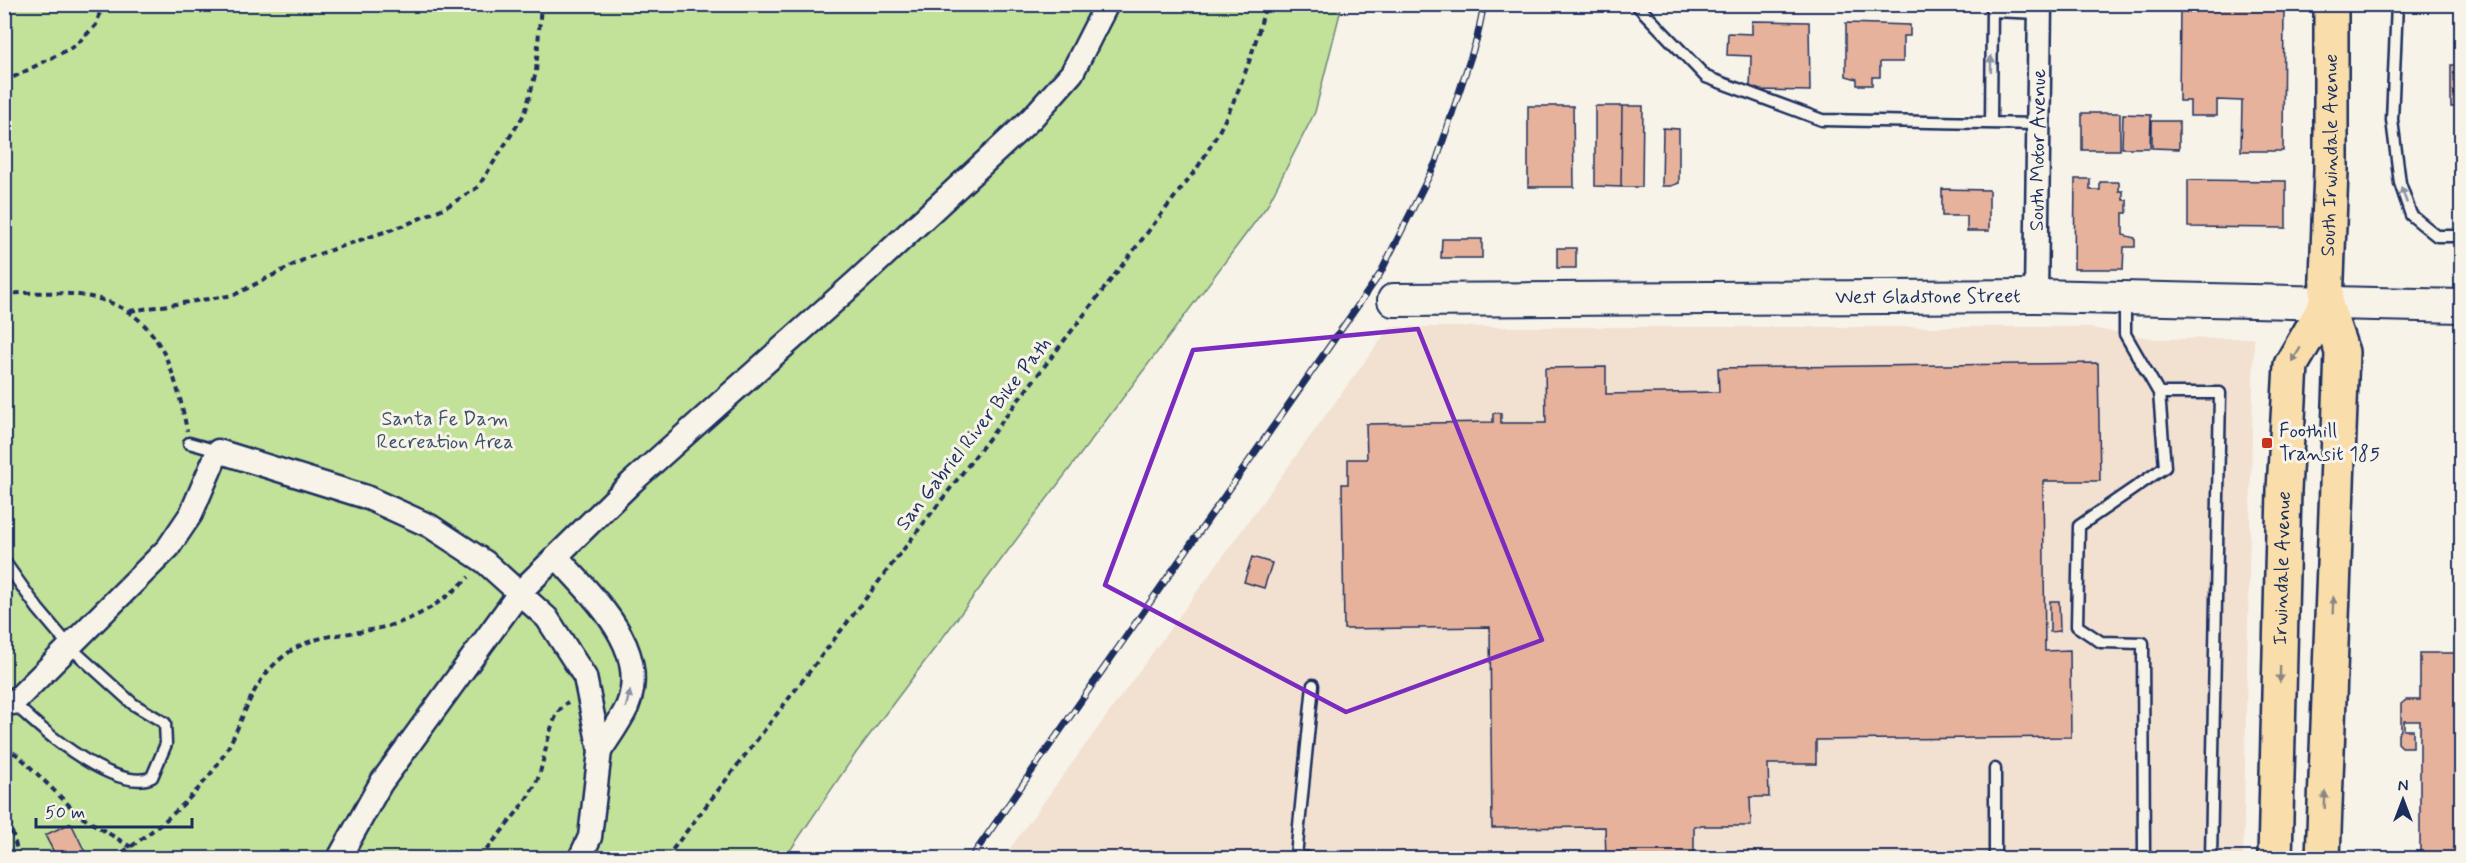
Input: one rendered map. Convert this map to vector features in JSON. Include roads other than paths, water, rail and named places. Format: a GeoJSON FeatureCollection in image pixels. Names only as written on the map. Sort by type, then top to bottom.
{"type":"FeatureCollection","features":[{"type":"Feature","properties":{"kind":"main road","name":"South Irwindale Avenue"},"geometry":{"type":"LineString","coordinates":[[2326,305],[2331,170],[2331,4]]}},
{"type":"Feature","properties":{"kind":"main road","name":"Irwindale Avenue"},"geometry":{"type":"LineString","coordinates":[[2276,858],[2284,490],[2291,365],[2326,305]]}},
{"type":"Feature","properties":{"kind":"main road"},"geometry":{"type":"LineString","coordinates":[[2323,858],[2342,352],[2326,305]]}},
{"type":"Feature","properties":{"kind":"street"},"geometry":{"type":"LineString","coordinates":[[339,858],[381,783],[520,592],[632,482],[857,281],[1032,118],[1072,73],[1107,4]]}},
{"type":"Feature","properties":{"kind":"street","name":"South Motor Avenue"},"geometry":{"type":"LineString","coordinates":[[2036,297],[2040,9]]}},
{"type":"Feature","properties":{"kind":"street","name":"West Gladstone Street"},"geometry":{"type":"LineString","coordinates":[[1394,300],[2036,297],[2326,305],[2462,306]]}},
{"type":"Feature","properties":{"kind":"street"},"geometry":{"type":"LineString","coordinates":[[9,698],[71,648],[168,549],[191,514],[218,452],[366,497],[430,526],[485,562],[546,618],[585,677],[600,751],[590,837],[580,858]]}},
{"type":"Feature","properties":{"kind":"street"},"geometry":{"type":"LineString","coordinates":[[557,557],[613,622],[630,656],[631,685],[627,706],[600,751]]}},
{"type":"Feature","properties":{"kind":"lane"},"geometry":{"type":"LineString","coordinates":[[1636,4],[1706,77],[1822,120],[2039,124]]}},
{"type":"Feature","properties":{"kind":"lane"},"geometry":{"type":"LineString","coordinates":[[2397,4],[2392,120],[2400,183],[2411,215],[2437,236],[2462,236]]}},
{"type":"Feature","properties":{"kind":"lane"},"geometry":{"type":"LineString","coordinates":[[1991,122],[1992,8],[2040,9]]}},
{"type":"Feature","properties":{"kind":"lane"},"geometry":{"type":"LineString","coordinates":[[2126,299],[2125,334],[2159,393],[2165,467],[2079,526],[2077,626],[2101,642],[2143,643],[2144,858]]}},
{"type":"Feature","properties":{"kind":"lane"},"geometry":{"type":"LineString","coordinates":[[2159,393],[2220,393],[2211,858]]}},
{"type":"Feature","properties":{"kind":"lane"},"geometry":{"type":"LineString","coordinates":[[189,443],[218,452]]}},
{"type":"Feature","properties":{"kind":"lane"},"geometry":{"type":"LineString","coordinates":[[4,561],[38,609],[71,648],[133,704],[165,723],[166,744],[152,777],[142,782],[130,780],[85,760],[48,735],[9,698]]}},
{"type":"Feature","properties":{"kind":"lane"},"geometry":{"type":"LineString","coordinates":[[1308,858],[1296,856],[1313,685]]}},
{"type":"Feature","properties":{"kind":"lane"},"geometry":{"type":"LineString","coordinates":[[1995,769],[1995,858]]}},
{"type":"Feature","properties":{"kind":"railway"},"geometry":{"type":"LineString","coordinates":[[971,858],[1380,274],[1436,162],[1477,38],[1484,4]]}},
{"type":"Feature","properties":{"kind":"place","name":"Foothill Transit 185"},"geometry":{"type":"Point","coordinates":[2267,443]}},
{"type":"Feature","properties":{"kind":"park label","name":"Santa Fe Dam Recreation Area"},"geometry":{"type":"Point","coordinates":[445,430]}}]}
